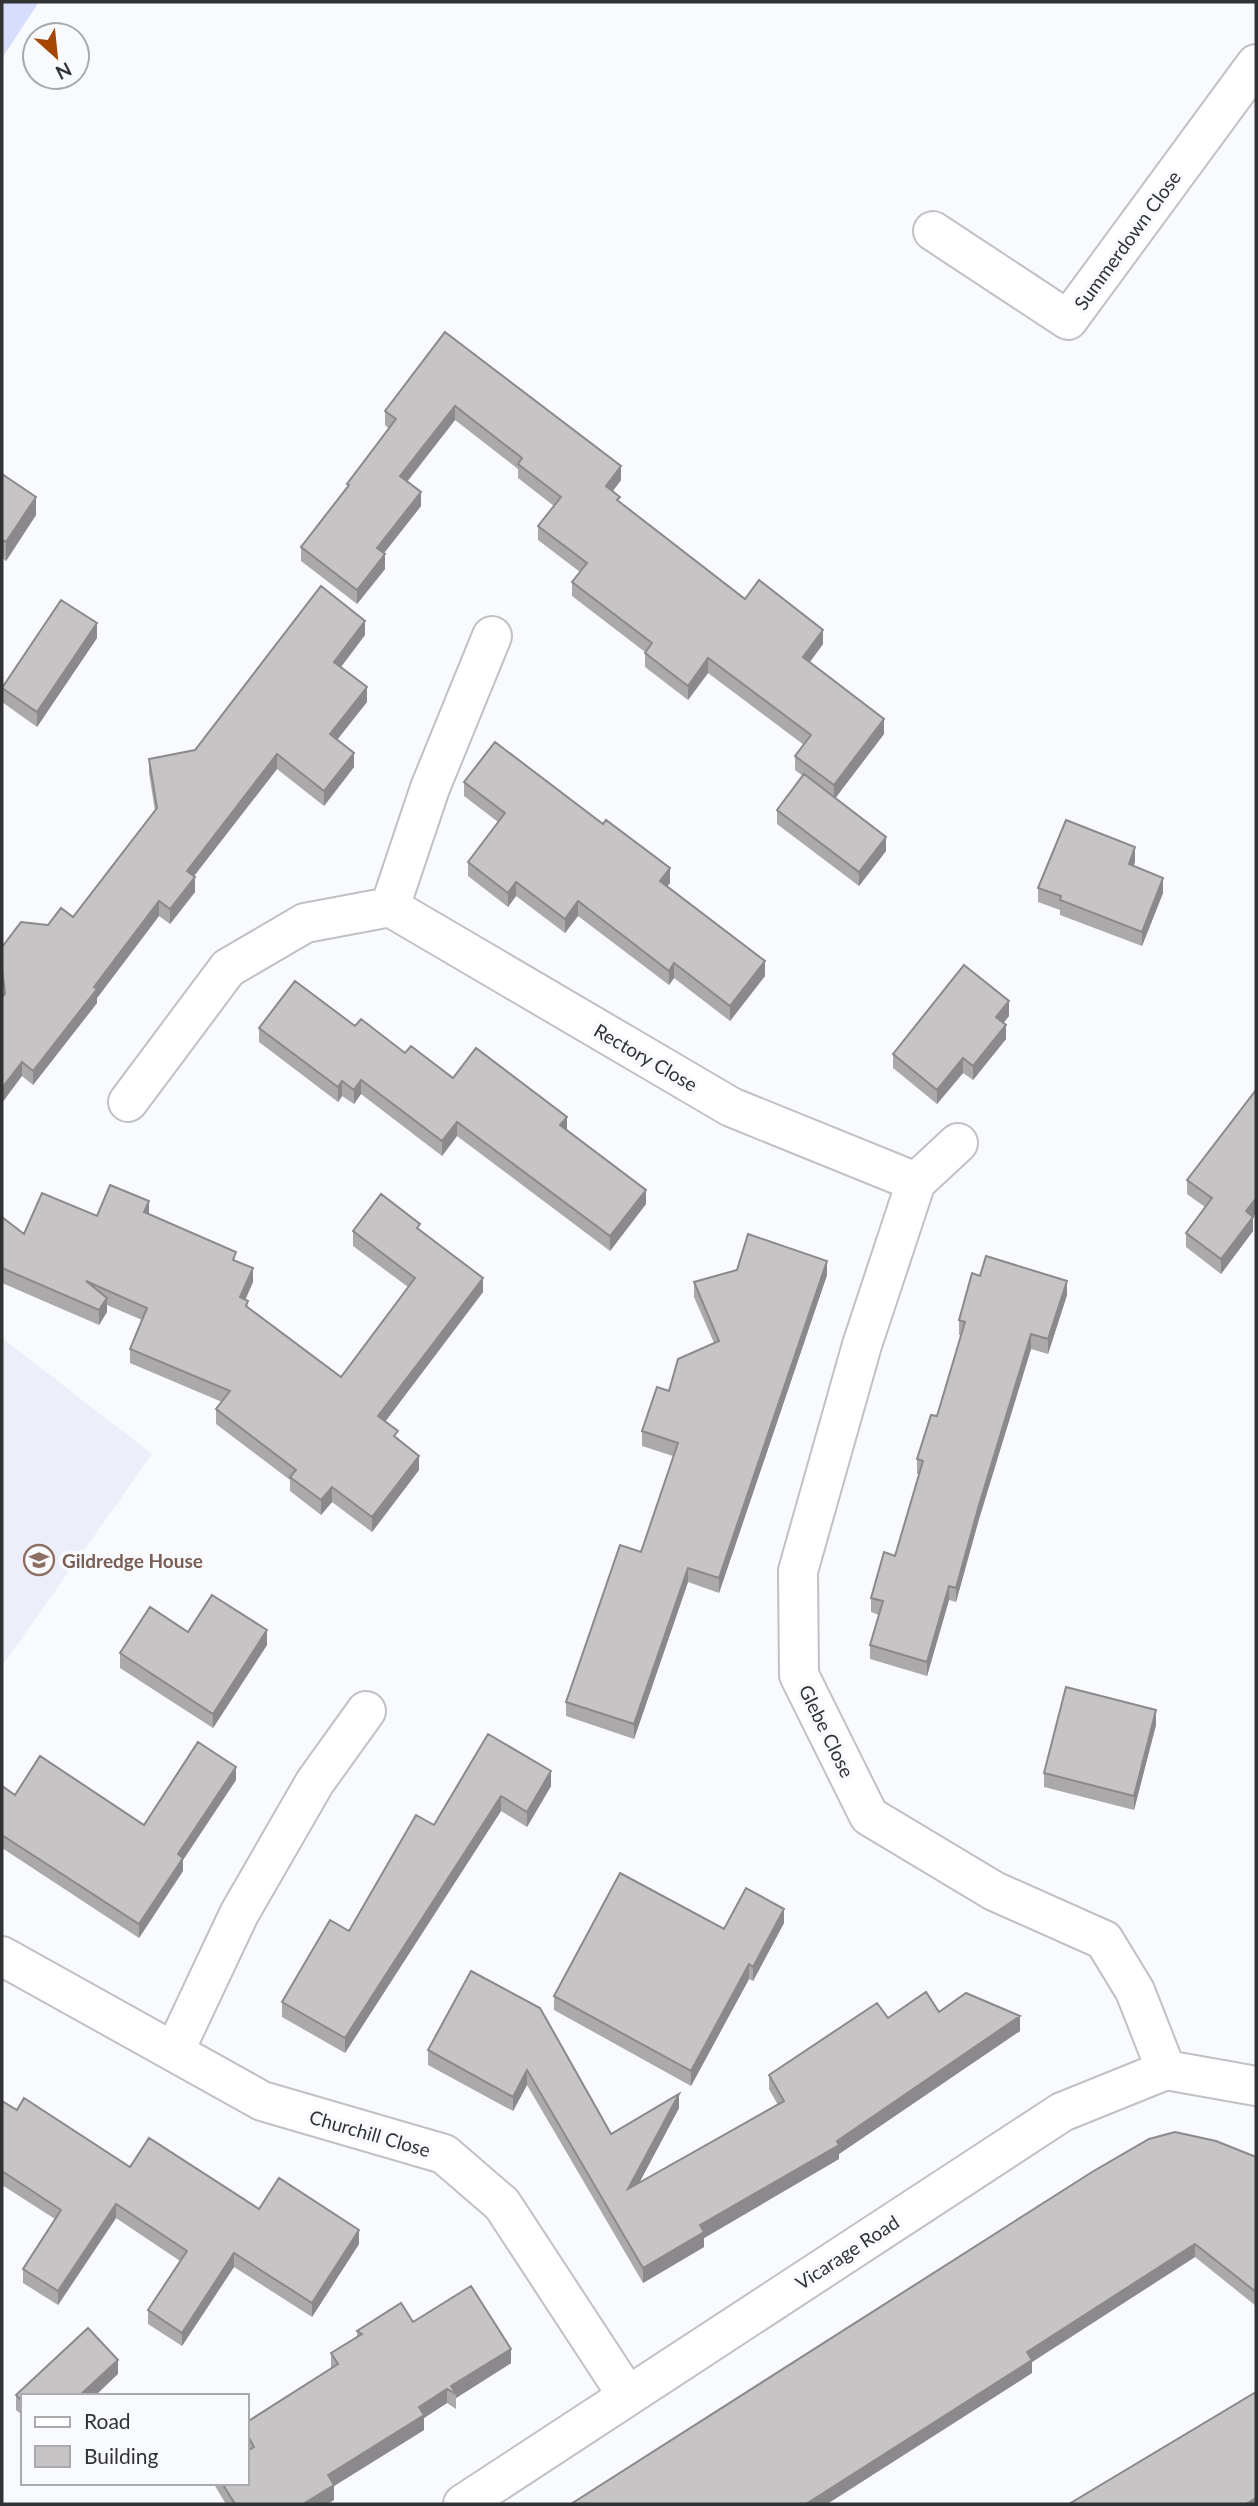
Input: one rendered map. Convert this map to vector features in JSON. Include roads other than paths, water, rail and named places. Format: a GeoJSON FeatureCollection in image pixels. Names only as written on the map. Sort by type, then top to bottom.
{"type":"FeatureCollection","features":[{"type":"Feature","properties":{"kind":"street","name":"Summerdown Close"},"geometry":{"type":"LineString","coordinates":[[933,231],[1068,320],[1256,64]]}},
{"type":"Feature","properties":{"kind":"street"},"geometry":{"type":"LineString","coordinates":[[128,1102],[228,968],[305,923],[390,908],[430,788],[492,636]]}},
{"type":"Feature","properties":{"kind":"street","name":"Rectory Close"},"geometry":{"type":"LineString","coordinates":[[390,908],[731,1107],[916,1182]]}},
{"type":"Feature","properties":{"kind":"street","name":"Glebe Close"},"geometry":{"type":"LineString","coordinates":[[958,1143],[916,1182],[862,1345],[798,1571],[799,1675],[869,1816],[994,1891],[1104,1940],[1135,1991],[1166,2070]]}},
{"type":"Feature","properties":{"kind":"street"},"geometry":{"type":"LineString","coordinates":[[174,2052],[239,1914],[315,1782],[366,1711]]}},
{"type":"Feature","properties":{"kind":"street","name":"Churchill Close"},"geometry":{"type":"LineString","coordinates":[[2,1956],[262,2101],[444,2154],[502,2204],[627,2395]]}},
{"type":"Feature","properties":{"kind":"street"},"geometry":{"type":"LineString","coordinates":[[1166,2070],[1256,2086]]}},
{"type":"Feature","properties":{"kind":"street","name":"Vicarage Road"},"geometry":{"type":"LineString","coordinates":[[463,2504],[1062,2112],[1166,2070]]}},
{"type":"Feature","properties":{"kind":"place","name":"Gildredge House"},"geometry":{"type":"Point","coordinates":[39,1560]}}]}
